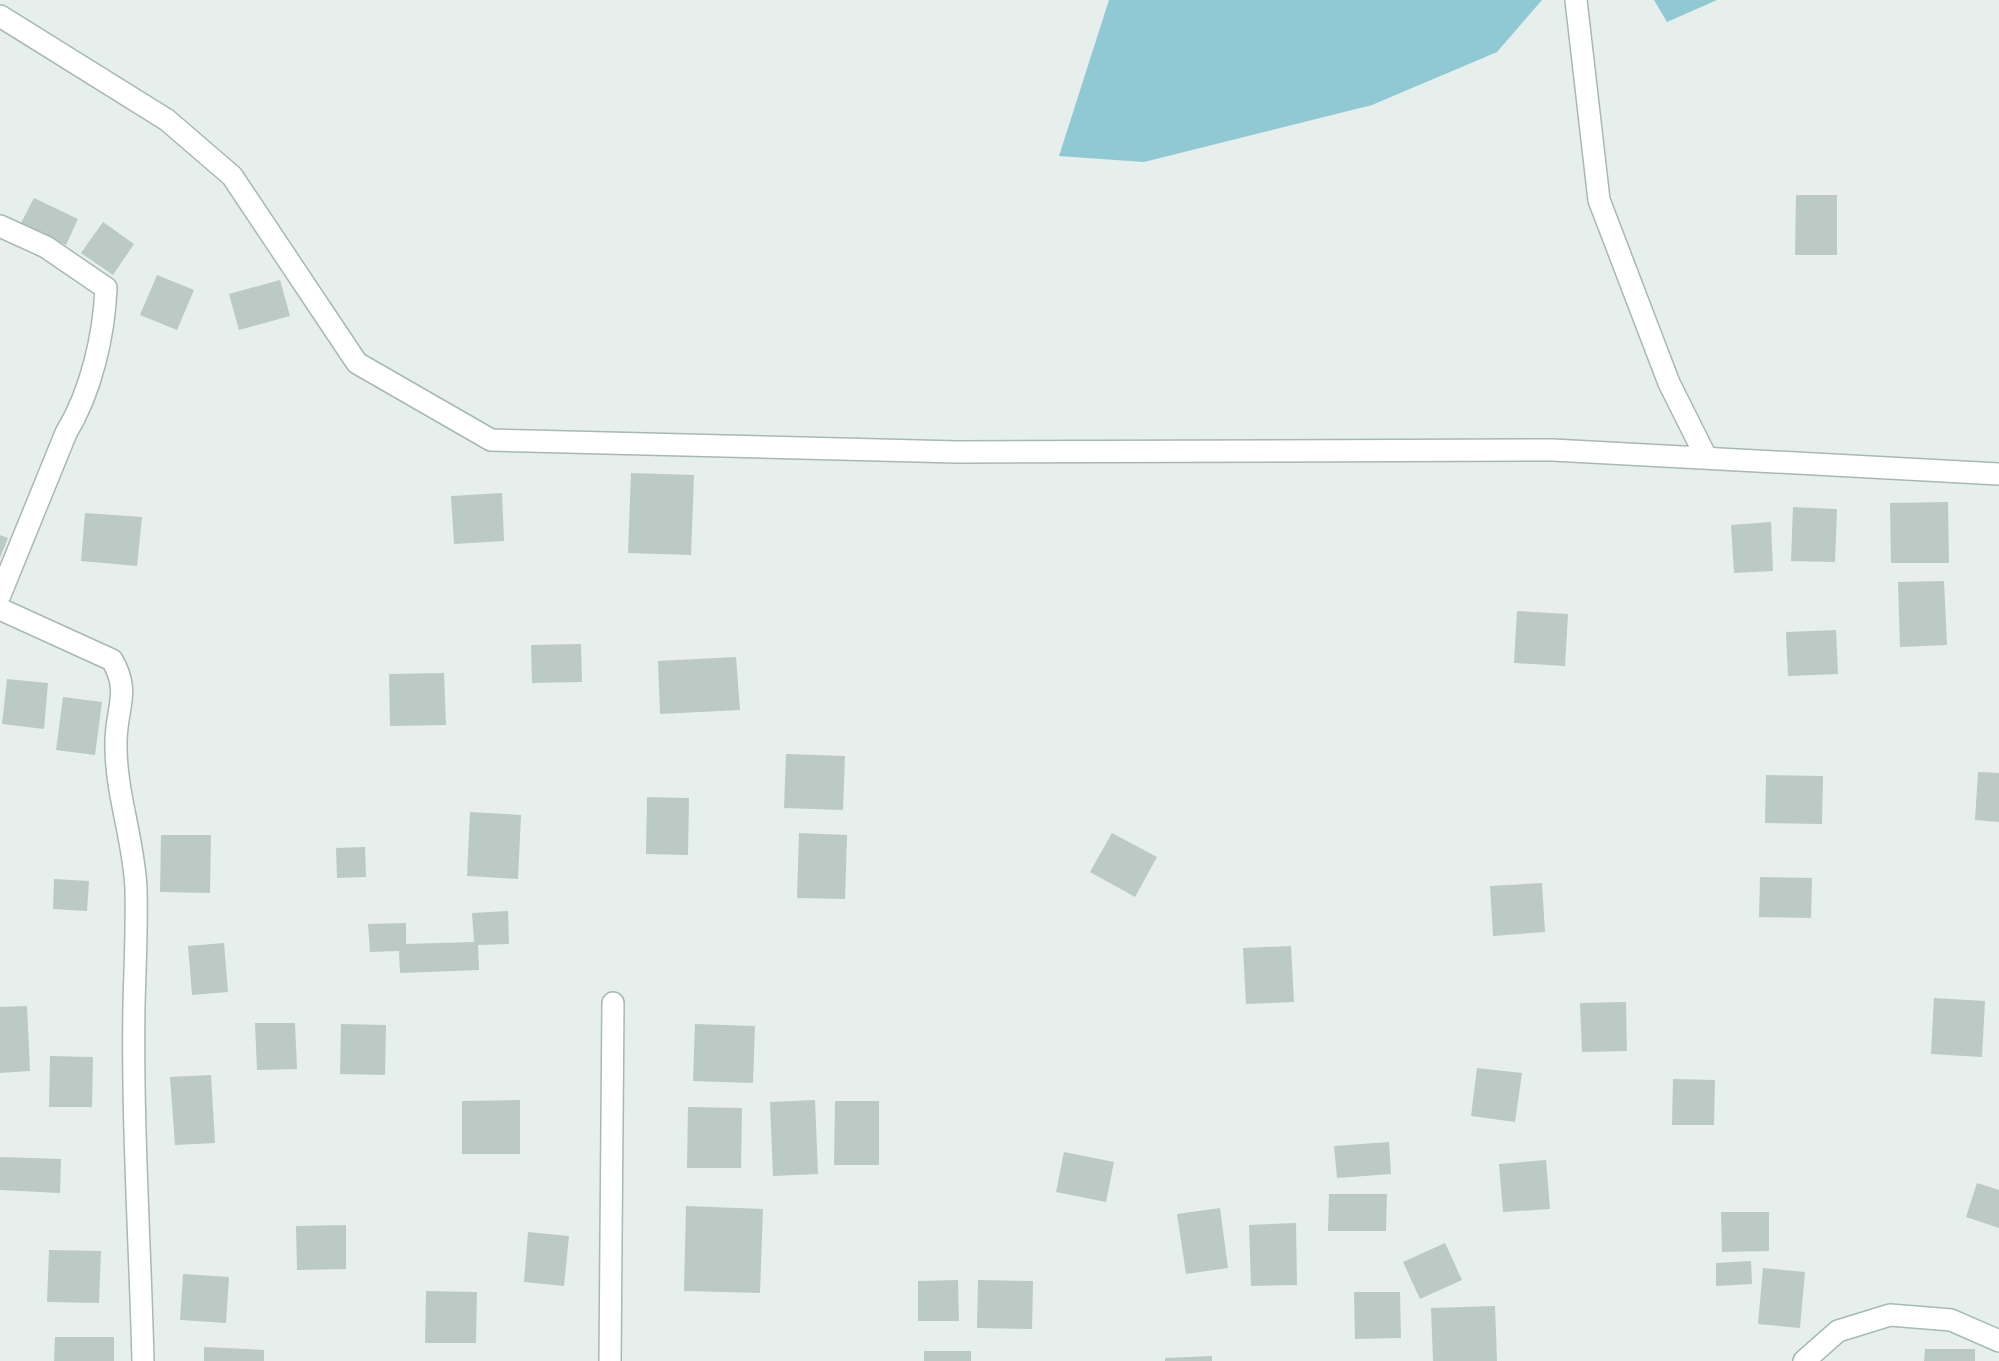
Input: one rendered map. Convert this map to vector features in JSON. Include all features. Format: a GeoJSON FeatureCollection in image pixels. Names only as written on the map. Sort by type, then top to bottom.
{"type":"FeatureCollection","features":[{"type":"Feature","properties":{"kind":"street"},"geometry":{"type":"LineString","coordinates":[[1576,0],[1599,200],[1669,383],[1706,457]]}},
{"type":"Feature","properties":{"kind":"street"},"geometry":{"type":"LineString","coordinates":[[0,16],[167,120],[223,168],[232,176],[357,363],[492,440],[957,452],[1553,450],[1999,474]]}},
{"type":"Feature","properties":{"kind":"street"},"geometry":{"type":"LineString","coordinates":[[0,226],[46,247],[106,288],[105,315],[80,408],[65,433],[0,595]]}},
{"type":"Feature","properties":{"kind":"street"},"geometry":{"type":"LineString","coordinates":[[0,609],[112,660],[122,682],[116,741],[123,816],[135,869],[137,952],[134,1006],[143,1361]]}},
{"type":"Feature","properties":{"kind":"street"},"geometry":{"type":"LineString","coordinates":[[610,1361],[613,1003]]}},
{"type":"Feature","properties":{"kind":"street"},"geometry":{"type":"LineString","coordinates":[[1804,1361],[1838,1331],[1890,1315],[1951,1320],[1999,1341]]}},
{"type":"Feature","properties":{"kind":"water"},"geometry":{"type":"Polygon","coordinates":[[[1109,0],[1542,0],[1497,52],[1372,105],[1144,162],[1059,156],[1109,0]]]}},
{"type":"Feature","properties":{"kind":"water"},"geometry":{"type":"Polygon","coordinates":[[[1654,0],[1717,0],[1667,22],[1654,0]]]}},
{"type":"Feature","properties":{"kind":"building"},"geometry":{"type":"Polygon","coordinates":[[[1796,195],[1837,195],[1837,255],[1795,255],[1796,195]]]}},
{"type":"Feature","properties":{"kind":"building"},"geometry":{"type":"Polygon","coordinates":[[[34,198],[78,219],[66,245],[21,223],[34,198]]]}},
{"type":"Feature","properties":{"kind":"building"},"geometry":{"type":"Polygon","coordinates":[[[103,222],[134,244],[113,275],[81,253],[103,222]]]}},
{"type":"Feature","properties":{"kind":"building"},"geometry":{"type":"Polygon","coordinates":[[[157,275],[194,290],[177,330],[140,315],[157,275]]]}},
{"type":"Feature","properties":{"kind":"building"},"geometry":{"type":"Polygon","coordinates":[[[280,280],[290,316],[239,330],[229,294],[280,280]]]}},
{"type":"Feature","properties":{"kind":"building"},"geometry":{"type":"Polygon","coordinates":[[[631,473],[694,475],[691,555],[628,553],[631,473]]]}},
{"type":"Feature","properties":{"kind":"building"},"geometry":{"type":"Polygon","coordinates":[[[502,493],[504,541],[454,544],[451,496],[502,493]]]}},
{"type":"Feature","properties":{"kind":"building"},"geometry":{"type":"Polygon","coordinates":[[[1948,502],[1949,563],[1891,563],[1890,503],[1948,502]]]}},
{"type":"Feature","properties":{"kind":"building"},"geometry":{"type":"Polygon","coordinates":[[[1793,507],[1837,509],[1835,562],[1791,561],[1793,507]]]}},
{"type":"Feature","properties":{"kind":"building"},"geometry":{"type":"Polygon","coordinates":[[[85,513],[142,517],[137,566],[81,561],[85,513]]]}},
{"type":"Feature","properties":{"kind":"building"},"geometry":{"type":"Polygon","coordinates":[[[1771,522],[1773,571],[1734,573],[1731,525],[1771,522]]]}},
{"type":"Feature","properties":{"kind":"building"},"geometry":{"type":"Polygon","coordinates":[[[0,535],[8,538],[0,558],[0,535]]]}},
{"type":"Feature","properties":{"kind":"building"},"geometry":{"type":"Polygon","coordinates":[[[1944,581],[1947,645],[1900,647],[1898,582],[1944,581]]]}},
{"type":"Feature","properties":{"kind":"building"},"geometry":{"type":"Polygon","coordinates":[[[1517,611],[1568,614],[1565,666],[1514,663],[1517,611]]]}},
{"type":"Feature","properties":{"kind":"building"},"geometry":{"type":"Polygon","coordinates":[[[1836,630],[1838,674],[1788,676],[1786,632],[1836,630]]]}},
{"type":"Feature","properties":{"kind":"building"},"geometry":{"type":"Polygon","coordinates":[[[581,644],[582,682],[532,683],[531,645],[581,644]]]}},
{"type":"Feature","properties":{"kind":"building"},"geometry":{"type":"Polygon","coordinates":[[[736,657],[740,710],[660,714],[658,661],[736,657]]]}},
{"type":"Feature","properties":{"kind":"building"},"geometry":{"type":"Polygon","coordinates":[[[444,673],[446,725],[390,726],[389,674],[444,673]]]}},
{"type":"Feature","properties":{"kind":"building"},"geometry":{"type":"Polygon","coordinates":[[[7,679],[48,683],[44,729],[2,724],[7,679]]]}},
{"type":"Feature","properties":{"kind":"building"},"geometry":{"type":"Polygon","coordinates":[[[63,697],[102,702],[95,755],[56,750],[63,697]]]}},
{"type":"Feature","properties":{"kind":"building"},"geometry":{"type":"Polygon","coordinates":[[[786,754],[845,756],[843,810],[784,808],[786,754]]]}},
{"type":"Feature","properties":{"kind":"building"},"geometry":{"type":"Polygon","coordinates":[[[1978,772],[1999,773],[1999,822],[1975,820],[1978,772]]]}},
{"type":"Feature","properties":{"kind":"building"},"geometry":{"type":"Polygon","coordinates":[[[1766,775],[1823,776],[1822,824],[1765,823],[1766,775]]]}},
{"type":"Feature","properties":{"kind":"building"},"geometry":{"type":"Polygon","coordinates":[[[647,797],[689,798],[688,855],[646,854],[647,797]]]}},
{"type":"Feature","properties":{"kind":"building"},"geometry":{"type":"Polygon","coordinates":[[[470,812],[521,815],[518,879],[467,876],[470,812]]]}},
{"type":"Feature","properties":{"kind":"building"},"geometry":{"type":"Polygon","coordinates":[[[799,833],[847,835],[845,899],[797,898],[799,833]]]}},
{"type":"Feature","properties":{"kind":"building"},"geometry":{"type":"Polygon","coordinates":[[[1112,833],[1157,857],[1135,897],[1090,872],[1112,833]]]}},
{"type":"Feature","properties":{"kind":"building"},"geometry":{"type":"Polygon","coordinates":[[[161,835],[211,835],[210,893],[160,892],[161,835]]]}},
{"type":"Feature","properties":{"kind":"building"},"geometry":{"type":"Polygon","coordinates":[[[365,847],[366,877],[337,878],[336,848],[365,847]]]}},
{"type":"Feature","properties":{"kind":"building"},"geometry":{"type":"Polygon","coordinates":[[[1760,877],[1812,878],[1811,918],[1759,917],[1760,877]]]}},
{"type":"Feature","properties":{"kind":"building"},"geometry":{"type":"Polygon","coordinates":[[[54,879],[89,881],[87,911],[53,909],[54,879]]]}},
{"type":"Feature","properties":{"kind":"building"},"geometry":{"type":"Polygon","coordinates":[[[1542,883],[1545,932],[1493,936],[1490,886],[1542,883]]]}},
{"type":"Feature","properties":{"kind":"building"},"geometry":{"type":"Polygon","coordinates":[[[508,911],[509,944],[478,945],[479,970],[400,973],[399,951],[370,952],[368,924],[406,923],[406,944],[474,942],[472,913],[508,911]]]}},
{"type":"Feature","properties":{"kind":"building"},"geometry":{"type":"Polygon","coordinates":[[[224,943],[228,992],[192,995],[188,946],[224,943]]]}},
{"type":"Feature","properties":{"kind":"building"},"geometry":{"type":"Polygon","coordinates":[[[1291,946],[1294,1002],[1246,1004],[1243,948],[1291,946]]]}},
{"type":"Feature","properties":{"kind":"building"},"geometry":{"type":"Polygon","coordinates":[[[1934,998],[1985,1001],[1982,1057],[1931,1054],[1934,998]]]}},
{"type":"Feature","properties":{"kind":"building"},"geometry":{"type":"Polygon","coordinates":[[[1626,1002],[1627,1051],[1582,1052],[1580,1003],[1626,1002]]]}},
{"type":"Feature","properties":{"kind":"building"},"geometry":{"type":"Polygon","coordinates":[[[27,1006],[30,1071],[0,1073],[0,1007],[27,1006]]]}},
{"type":"Feature","properties":{"kind":"building"},"geometry":{"type":"Polygon","coordinates":[[[255,1023],[295,1023],[297,1069],[257,1070],[255,1023]]]}},
{"type":"Feature","properties":{"kind":"building"},"geometry":{"type":"Polygon","coordinates":[[[341,1024],[386,1025],[385,1075],[340,1074],[341,1024]]]}},
{"type":"Feature","properties":{"kind":"building"},"geometry":{"type":"Polygon","coordinates":[[[695,1024],[755,1026],[753,1083],[693,1081],[695,1024]]]}},
{"type":"Feature","properties":{"kind":"building"},"geometry":{"type":"Polygon","coordinates":[[[50,1056],[93,1057],[92,1107],[49,1107],[50,1056]]]}},
{"type":"Feature","properties":{"kind":"building"},"geometry":{"type":"Polygon","coordinates":[[[1477,1068],[1522,1073],[1515,1122],[1471,1116],[1477,1068]]]}},
{"type":"Feature","properties":{"kind":"building"},"geometry":{"type":"Polygon","coordinates":[[[211,1075],[215,1143],[175,1145],[170,1077],[211,1075]]]}},
{"type":"Feature","properties":{"kind":"building"},"geometry":{"type":"Polygon","coordinates":[[[1673,1079],[1715,1080],[1714,1125],[1672,1125],[1673,1079]]]}},
{"type":"Feature","properties":{"kind":"building"},"geometry":{"type":"Polygon","coordinates":[[[520,1100],[520,1154],[462,1154],[462,1101],[520,1100]]]}},
{"type":"Feature","properties":{"kind":"building"},"geometry":{"type":"Polygon","coordinates":[[[815,1100],[818,1174],[773,1176],[770,1102],[815,1100]]]}},
{"type":"Feature","properties":{"kind":"building"},"geometry":{"type":"Polygon","coordinates":[[[835,1101],[879,1101],[879,1165],[834,1165],[835,1101]]]}},
{"type":"Feature","properties":{"kind":"building"},"geometry":{"type":"Polygon","coordinates":[[[688,1107],[742,1108],[741,1168],[687,1168],[688,1107]]]}},
{"type":"Feature","properties":{"kind":"building"},"geometry":{"type":"Polygon","coordinates":[[[1389,1142],[1391,1174],[1337,1178],[1334,1146],[1389,1142]]]}},
{"type":"Feature","properties":{"kind":"building"},"geometry":{"type":"Polygon","coordinates":[[[1064,1152],[1114,1162],[1106,1202],[1056,1192],[1064,1152]]]}},
{"type":"Feature","properties":{"kind":"building"},"geometry":{"type":"Polygon","coordinates":[[[0,1157],[61,1159],[60,1193],[0,1190],[0,1157]]]}},
{"type":"Feature","properties":{"kind":"building"},"geometry":{"type":"Polygon","coordinates":[[[1546,1160],[1550,1209],[1503,1212],[1499,1164],[1546,1160]]]}},
{"type":"Feature","properties":{"kind":"building"},"geometry":{"type":"Polygon","coordinates":[[[1977,1183],[1999,1190],[1999,1228],[1966,1217],[1977,1183]]]}},
{"type":"Feature","properties":{"kind":"building"},"geometry":{"type":"Polygon","coordinates":[[[1329,1194],[1387,1194],[1386,1231],[1328,1231],[1329,1194]]]}},
{"type":"Feature","properties":{"kind":"building"},"geometry":{"type":"Polygon","coordinates":[[[686,1206],[763,1209],[760,1293],[684,1291],[686,1206]]]}},
{"type":"Feature","properties":{"kind":"building"},"geometry":{"type":"Polygon","coordinates":[[[1220,1208],[1228,1268],[1186,1274],[1177,1214],[1220,1208]]]}},
{"type":"Feature","properties":{"kind":"building"},"geometry":{"type":"Polygon","coordinates":[[[1721,1212],[1769,1212],[1769,1251],[1722,1252],[1721,1212]]]}},
{"type":"Feature","properties":{"kind":"building"},"geometry":{"type":"Polygon","coordinates":[[[1296,1223],[1297,1285],[1251,1286],[1249,1225],[1296,1223]]]}},
{"type":"Feature","properties":{"kind":"building"},"geometry":{"type":"Polygon","coordinates":[[[346,1225],[346,1269],[297,1270],[296,1226],[346,1225]]]}},
{"type":"Feature","properties":{"kind":"building"},"geometry":{"type":"Polygon","coordinates":[[[528,1232],[569,1236],[564,1286],[524,1282],[528,1232]]]}},
{"type":"Feature","properties":{"kind":"building"},"geometry":{"type":"Polygon","coordinates":[[[1445,1243],[1462,1280],[1420,1299],[1403,1262],[1445,1243]]]}},
{"type":"Feature","properties":{"kind":"building"},"geometry":{"type":"Polygon","coordinates":[[[49,1250],[101,1251],[99,1303],[47,1302],[49,1250]]]}},
{"type":"Feature","properties":{"kind":"building"},"geometry":{"type":"Polygon","coordinates":[[[1751,1261],[1752,1284],[1716,1286],[1716,1263],[1751,1261]]]}},
{"type":"Feature","properties":{"kind":"building"},"geometry":{"type":"Polygon","coordinates":[[[1763,1268],[1805,1272],[1800,1328],[1758,1324],[1763,1268]]]}},
{"type":"Feature","properties":{"kind":"building"},"geometry":{"type":"Polygon","coordinates":[[[183,1274],[229,1277],[226,1323],[180,1320],[183,1274]]]}},
{"type":"Feature","properties":{"kind":"building"},"geometry":{"type":"Polygon","coordinates":[[[958,1280],[959,1321],[918,1321],[918,1281],[958,1280]]]}},
{"type":"Feature","properties":{"kind":"building"},"geometry":{"type":"Polygon","coordinates":[[[978,1280],[1033,1281],[1032,1329],[977,1328],[978,1280]]]}},
{"type":"Feature","properties":{"kind":"building"},"geometry":{"type":"Polygon","coordinates":[[[426,1291],[477,1292],[476,1343],[425,1343],[426,1291]]]}},
{"type":"Feature","properties":{"kind":"building"},"geometry":{"type":"Polygon","coordinates":[[[1354,1292],[1400,1292],[1401,1338],[1355,1339],[1354,1292]]]}},
{"type":"Feature","properties":{"kind":"building"},"geometry":{"type":"Polygon","coordinates":[[[1495,1306],[1497,1361],[1433,1361],[1431,1308],[1495,1306]]]}},
{"type":"Feature","properties":{"kind":"building"},"geometry":{"type":"Polygon","coordinates":[[[55,1337],[114,1337],[114,1361],[54,1361],[55,1337]]]}},
{"type":"Feature","properties":{"kind":"building"},"geometry":{"type":"Polygon","coordinates":[[[204,1347],[264,1350],[264,1361],[204,1361],[204,1347]]]}},
{"type":"Feature","properties":{"kind":"building"},"geometry":{"type":"Polygon","coordinates":[[[1925,1349],[1975,1349],[1975,1361],[1924,1361],[1925,1349]]]}},
{"type":"Feature","properties":{"kind":"building"},"geometry":{"type":"Polygon","coordinates":[[[924,1351],[971,1351],[971,1361],[924,1361],[924,1351]]]}},
{"type":"Feature","properties":{"kind":"building"},"geometry":{"type":"Polygon","coordinates":[[[1212,1356],[1212,1361],[1165,1361],[1165,1358],[1212,1356]]]}}]}
